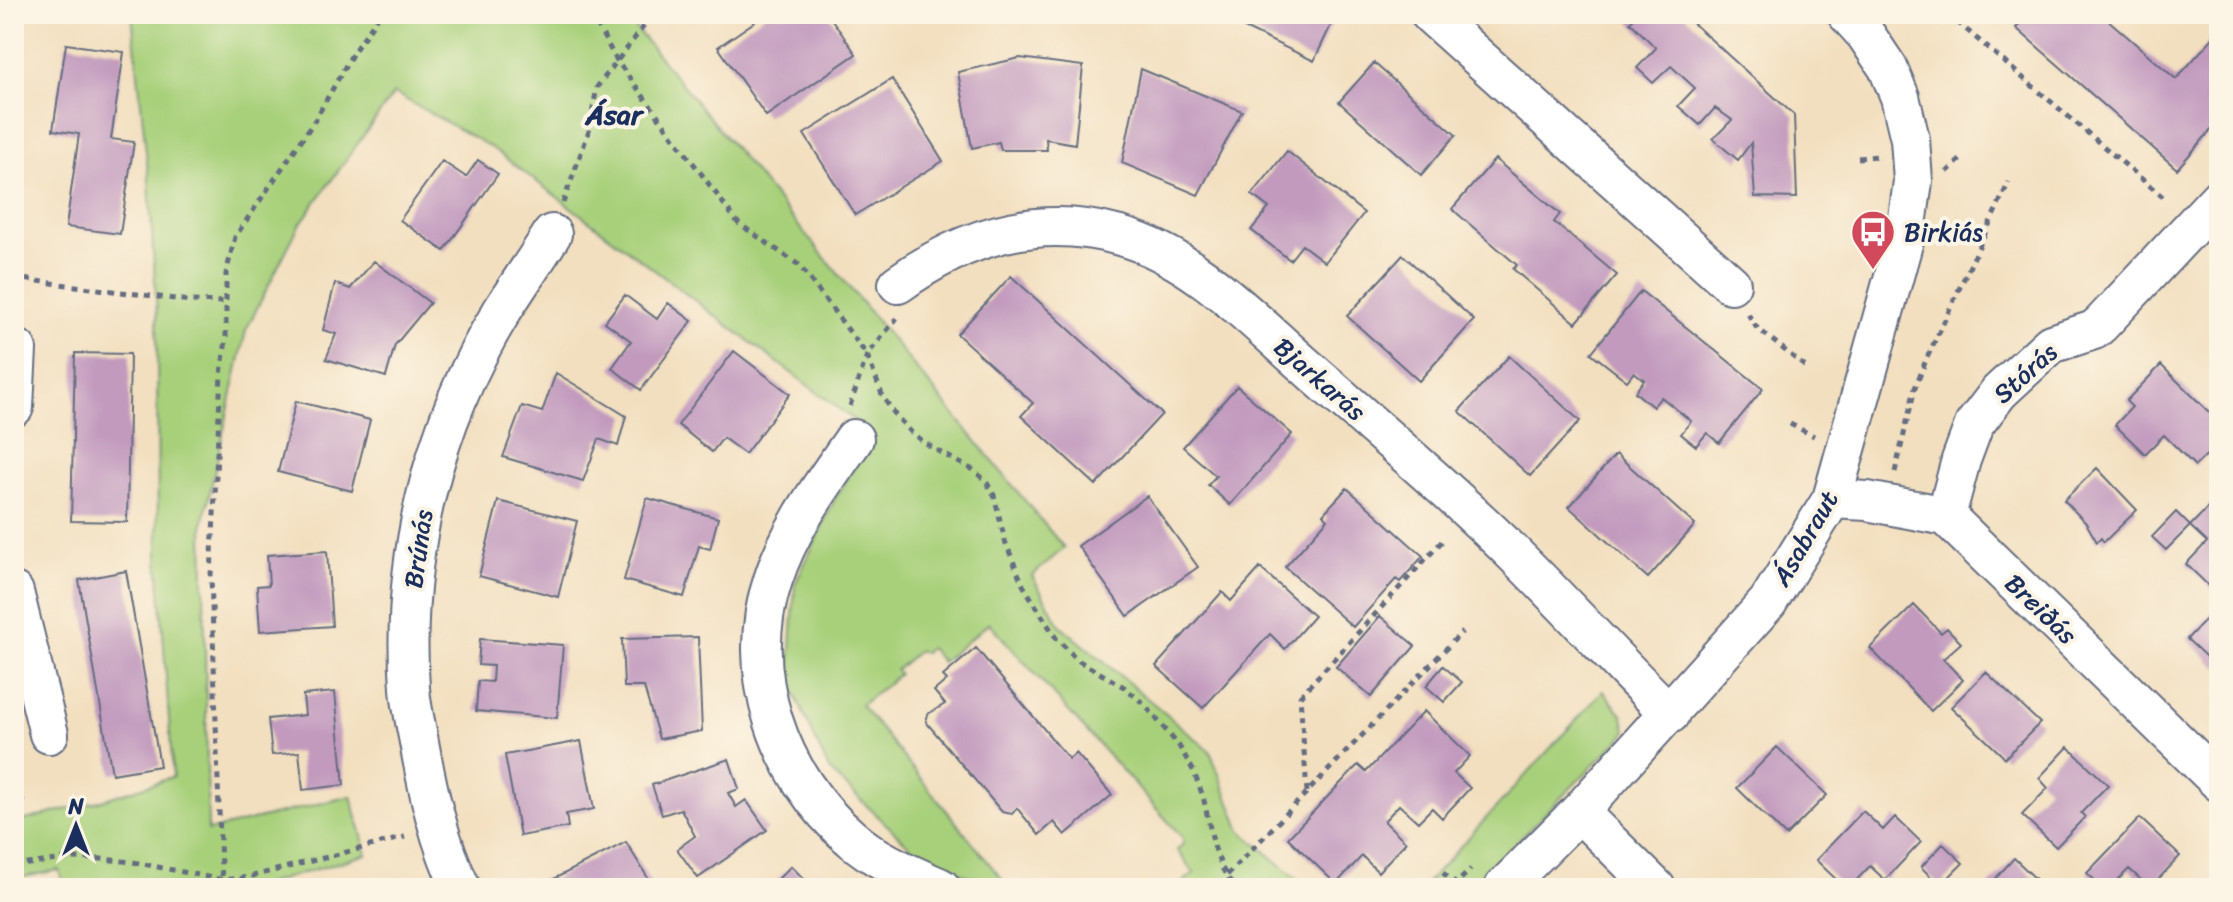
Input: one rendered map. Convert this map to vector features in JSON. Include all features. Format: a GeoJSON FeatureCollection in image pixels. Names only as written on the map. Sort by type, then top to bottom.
{"type":"FeatureCollection","features":[{"type":"Feature","properties":{"kind":"street"},"geometry":{"type":"LineString","coordinates":[[1430,14],[1731,284]]}},
{"type":"Feature","properties":{"kind":"street","name":"Ásabraut"},"geometry":{"type":"LineString","coordinates":[[1490,875],[1579,812],[1670,714],[1768,602],[1832,499],[1906,233],[1913,181],[1910,139],[1900,97],[1888,68],[1866,35],[1847,14]]}},
{"type":"Feature","properties":{"kind":"street","name":"Stórás"},"geometry":{"type":"LineString","coordinates":[[1946,516],[1974,425],[1999,392],[2051,344],[2094,330],[2101,324],[2219,198]]}},
{"type":"Feature","properties":{"kind":"street","name":"Bjarkarás"},"geometry":{"type":"LineString","coordinates":[[898,284],[927,263],[959,247],[993,235],[1028,228],[1093,230],[1148,246],[1174,259],[1210,283],[1468,512],[1520,560],[1670,714]]}},
{"type":"Feature","properties":{"kind":"street","name":"Brúnás"},"geometry":{"type":"LineString","coordinates":[[461,888],[426,786],[410,692],[408,638],[417,537],[441,443],[458,400],[502,312],[552,234]]}},
{"type":"Feature","properties":{"kind":"street"},"geometry":{"type":"LineString","coordinates":[[14,407],[17,349]]}},
{"type":"Feature","properties":{"kind":"street"},"geometry":{"type":"LineString","coordinates":[[854,439],[800,518],[772,582],[762,643],[771,711],[779,743],[815,803],[862,846],[893,866],[941,888]]}},
{"type":"Feature","properties":{"kind":"street"},"geometry":{"type":"LineString","coordinates":[[1832,499],[1867,501],[1946,516]]}},
{"type":"Feature","properties":{"kind":"street","name":"Breiðás"},"geometry":{"type":"LineString","coordinates":[[1946,516],[2219,782]]}},
{"type":"Feature","properties":{"kind":"street"},"geometry":{"type":"LineString","coordinates":[[14,592],[49,734]]}},
{"type":"Feature","properties":{"kind":"street"},"geometry":{"type":"LineString","coordinates":[[1579,812],[1656,888]]}},
{"type":"Feature","properties":{"kind":"path"},"geometry":{"type":"LineString","coordinates":[[224,888],[211,575],[226,274],[235,237],[293,153],[354,51],[380,14]]}},
{"type":"Feature","properties":{"kind":"path"},"geometry":{"type":"LineString","coordinates":[[591,14],[617,61],[738,223],[799,265],[867,355],[883,397],[912,433],[986,481],[994,495],[1005,541],[1023,585],[1056,638],[1079,661],[1124,687],[1144,704],[1179,746],[1193,770],[1203,796],[1214,846],[1234,888]]}},
{"type":"Feature","properties":{"kind":"path"},"geometry":{"type":"LineString","coordinates":[[552,234],[589,131],[597,87],[653,14]]}},
{"type":"Feature","properties":{"kind":"path"},"geometry":{"type":"LineString","coordinates":[[1948,14],[2163,197]]}},
{"type":"Feature","properties":{"kind":"path"},"geometry":{"type":"LineString","coordinates":[[1858,158],[1886,155]]}},
{"type":"Feature","properties":{"kind":"path"},"geometry":{"type":"LineString","coordinates":[[1894,477],[1912,400],[1926,360],[2009,182]]}},
{"type":"Feature","properties":{"kind":"path"},"geometry":{"type":"LineString","coordinates":[[14,278],[190,301],[226,302]]}},
{"type":"Feature","properties":{"kind":"path"},"geometry":{"type":"LineString","coordinates":[[854,439],[849,404],[867,355],[899,315],[898,284]]}},
{"type":"Feature","properties":{"kind":"path"},"geometry":{"type":"LineString","coordinates":[[1731,284],[1756,327],[1808,369]]}},
{"type":"Feature","properties":{"kind":"path"},"geometry":{"type":"LineString","coordinates":[[1307,792],[1300,696],[1468,512]]}},
{"type":"Feature","properties":{"kind":"path"},"geometry":{"type":"LineString","coordinates":[[1227,875],[1462,632]]}},
{"type":"Feature","properties":{"kind":"path"},"geometry":{"type":"LineString","coordinates":[[14,866],[71,858],[102,859],[223,880],[249,877],[413,835]]}},
{"type":"Feature","properties":{"kind":"path"},"geometry":{"type":"LineString","coordinates":[[1443,873],[1456,884],[1490,875]]}},
{"type":"Feature","properties":{"kind":"green space"},"geometry":{"type":"Polygon","coordinates":[[[132,14],[624,14],[1064,548],[1032,576],[1060,625],[1210,751],[1241,831],[1308,888],[1176,888],[1194,873],[1177,850],[1183,844],[1183,838],[989,623],[942,662],[930,648],[923,653],[919,650],[896,670],[899,674],[861,705],[1006,884],[1001,888],[922,858],[829,770],[789,681],[795,584],[834,501],[874,435],[492,148],[394,93],[298,227],[246,330],[203,524],[208,831],[351,796],[367,854],[253,888],[64,888],[59,870],[14,879],[14,823],[99,801],[173,777],[158,560],[157,316],[149,182],[132,14]]]}},
{"type":"Feature","properties":{"kind":"green space"},"geometry":{"type":"Polygon","coordinates":[[[1603,691],[1622,714],[1627,732],[1470,888],[1422,888],[1603,691]]]}},
{"type":"Feature","properties":{"kind":"building"},"geometry":{"type":"Polygon","coordinates":[[[766,14],[834,14],[830,17],[856,54],[766,116],[718,47],[766,14]]]}},
{"type":"Feature","properties":{"kind":"building"},"geometry":{"type":"Polygon","coordinates":[[[1239,14],[1311,14],[1332,23],[1314,61],[1234,23],[1239,14]]]}},
{"type":"Feature","properties":{"kind":"building"},"geometry":{"type":"Polygon","coordinates":[[[1637,14],[1683,14],[1794,115],[1797,198],[1755,197],[1751,143],[1738,160],[1713,139],[1732,120],[1715,108],[1700,125],[1678,106],[1695,88],[1671,66],[1653,83],[1637,68],[1656,48],[1630,22],[1637,14]]]}},
{"type":"Feature","properties":{"kind":"building"},"geometry":{"type":"Polygon","coordinates":[[[2028,14],[2111,14],[2107,19],[2176,79],[2219,31],[2219,121],[2177,169],[2016,28],[2028,14]]]}},
{"type":"Feature","properties":{"kind":"building"},"geometry":{"type":"Polygon","coordinates":[[[66,44],[124,52],[111,139],[134,142],[120,234],[66,227],[79,134],[53,130],[66,44]]]}},
{"type":"Feature","properties":{"kind":"building"},"geometry":{"type":"Polygon","coordinates":[[[1020,58],[1083,66],[1075,144],[1046,139],[1047,150],[1001,150],[999,142],[972,148],[958,72],[1020,58]]]}},
{"type":"Feature","properties":{"kind":"building"},"geometry":{"type":"Polygon","coordinates":[[[1374,63],[1456,135],[1421,175],[1339,102],[1374,63]]]}},
{"type":"Feature","properties":{"kind":"building"},"geometry":{"type":"Polygon","coordinates":[[[1141,69],[1242,111],[1198,195],[1122,163],[1141,69]]]}},
{"type":"Feature","properties":{"kind":"building"},"geometry":{"type":"Polygon","coordinates":[[[892,79],[943,161],[855,215],[804,134],[892,79]]]}},
{"type":"Feature","properties":{"kind":"building"},"geometry":{"type":"Polygon","coordinates":[[[1287,151],[1364,213],[1325,262],[1302,245],[1290,260],[1251,230],[1269,208],[1252,195],[1287,151]]]}},
{"type":"Feature","properties":{"kind":"building"},"geometry":{"type":"Polygon","coordinates":[[[1495,159],[1560,214],[1554,222],[1617,275],[1576,323],[1513,269],[1517,265],[1452,209],[1495,159]]]}},
{"type":"Feature","properties":{"kind":"building"},"geometry":{"type":"Polygon","coordinates":[[[478,160],[498,174],[444,251],[400,220],[442,161],[466,177],[478,160]]]}},
{"type":"Feature","properties":{"kind":"building"},"geometry":{"type":"Polygon","coordinates":[[[1403,255],[1474,320],[1419,381],[1347,316],[1403,255]]]}},
{"type":"Feature","properties":{"kind":"building"},"geometry":{"type":"Polygon","coordinates":[[[374,261],[430,303],[395,345],[386,377],[326,359],[336,334],[323,330],[335,283],[350,289],[374,261]]]}},
{"type":"Feature","properties":{"kind":"building"},"geometry":{"type":"Polygon","coordinates":[[[1011,276],[1162,414],[1096,485],[1021,416],[1033,403],[957,334],[1011,276]]]}},
{"type":"Feature","properties":{"kind":"building"},"geometry":{"type":"Polygon","coordinates":[[[1641,291],[1763,389],[1719,443],[1707,433],[1696,446],[1681,434],[1691,421],[1661,397],[1653,407],[1635,392],[1644,380],[1634,372],[1627,381],[1591,353],[1641,291]]]}},
{"type":"Feature","properties":{"kind":"building"},"geometry":{"type":"Polygon","coordinates":[[[625,295],[657,319],[668,303],[692,321],[641,390],[612,368],[631,341],[605,322],[625,295]]]}},
{"type":"Feature","properties":{"kind":"building"},"geometry":{"type":"Polygon","coordinates":[[[734,351],[790,394],[745,454],[723,438],[712,452],[678,425],[734,351]]]}},
{"type":"Feature","properties":{"kind":"building"},"geometry":{"type":"Polygon","coordinates":[[[75,353],[130,354],[127,522],[71,521],[75,353]]]}},
{"type":"Feature","properties":{"kind":"building"},"geometry":{"type":"Polygon","coordinates":[[[1509,356],[1580,421],[1530,476],[1459,411],[1509,356]]]}},
{"type":"Feature","properties":{"kind":"building"},"geometry":{"type":"Polygon","coordinates":[[[2161,365],[2219,422],[2219,443],[2195,466],[2164,435],[2145,454],[2115,425],[2132,407],[2126,401],[2161,365]]]}},
{"type":"Feature","properties":{"kind":"building"},"geometry":{"type":"Polygon","coordinates":[[[556,373],[626,416],[618,446],[599,439],[583,481],[503,457],[522,406],[542,412],[556,373]]]}},
{"type":"Feature","properties":{"kind":"building"},"geometry":{"type":"Polygon","coordinates":[[[1237,386],[1292,434],[1230,505],[1208,485],[1216,476],[1183,447],[1237,386]]]}},
{"type":"Feature","properties":{"kind":"building"},"geometry":{"type":"Polygon","coordinates":[[[296,401],[370,420],[352,491],[278,472],[296,401]]]}},
{"type":"Feature","properties":{"kind":"building"},"geometry":{"type":"Polygon","coordinates":[[[1616,454],[1695,525],[1648,578],[1569,507],[1616,454]]]}},
{"type":"Feature","properties":{"kind":"building"},"geometry":{"type":"Polygon","coordinates":[[[2097,468],[2137,510],[2104,542],[2101,538],[2097,542],[2086,523],[2064,500],[2097,468]]]}},
{"type":"Feature","properties":{"kind":"building"},"geometry":{"type":"Polygon","coordinates":[[[1347,488],[1423,556],[1400,582],[1396,579],[1353,627],[1285,567],[1328,519],[1323,514],[1347,488]]]}},
{"type":"Feature","properties":{"kind":"building"},"geometry":{"type":"Polygon","coordinates":[[[1147,496],[1198,567],[1128,616],[1078,546],[1147,496]]]}},
{"type":"Feature","properties":{"kind":"building"},"geometry":{"type":"Polygon","coordinates":[[[647,498],[718,518],[710,549],[699,546],[684,597],[624,580],[647,498]]]}},
{"type":"Feature","properties":{"kind":"building"},"geometry":{"type":"Polygon","coordinates":[[[2219,498],[2219,596],[2186,564],[2207,542],[2190,526],[2219,498]]]}},
{"type":"Feature","properties":{"kind":"building"},"geometry":{"type":"Polygon","coordinates":[[[498,501],[577,521],[558,597],[479,576],[498,501]]]}},
{"type":"Feature","properties":{"kind":"building"},"geometry":{"type":"Polygon","coordinates":[[[2176,512],[2190,526],[2166,550],[2152,537],[2176,512]]]}},
{"type":"Feature","properties":{"kind":"building"},"geometry":{"type":"Polygon","coordinates":[[[327,551],[332,626],[260,631],[257,586],[269,585],[267,555],[327,551]]]}},
{"type":"Feature","properties":{"kind":"building"},"geometry":{"type":"Polygon","coordinates":[[[1260,568],[1314,616],[1285,649],[1270,634],[1203,708],[1156,666],[1222,592],[1231,601],[1260,568]]]}},
{"type":"Feature","properties":{"kind":"building"},"geometry":{"type":"Polygon","coordinates":[[[126,571],[160,766],[112,774],[79,580],[126,571]]]}},
{"type":"Feature","properties":{"kind":"building"},"geometry":{"type":"Polygon","coordinates":[[[1914,605],[1941,633],[1947,628],[1961,643],[1943,659],[1963,680],[1931,711],[1870,648],[1914,605]]]}},
{"type":"Feature","properties":{"kind":"building"},"geometry":{"type":"Polygon","coordinates":[[[2219,605],[2219,669],[2187,639],[2219,605]]]}},
{"type":"Feature","properties":{"kind":"building"},"geometry":{"type":"Polygon","coordinates":[[[1380,616],[1415,646],[1371,697],[1336,667],[1380,616]]]}},
{"type":"Feature","properties":{"kind":"building"},"geometry":{"type":"Polygon","coordinates":[[[698,637],[702,731],[659,739],[644,687],[624,687],[622,639],[698,637]]]}},
{"type":"Feature","properties":{"kind":"building"},"geometry":{"type":"Polygon","coordinates":[[[480,639],[563,645],[557,718],[476,711],[478,681],[492,682],[493,666],[478,665],[480,639]]]}},
{"type":"Feature","properties":{"kind":"building"},"geometry":{"type":"Polygon","coordinates":[[[976,648],[1069,759],[1076,753],[1112,795],[1065,835],[1054,822],[1039,835],[1017,808],[1012,814],[1002,812],[926,722],[928,714],[945,704],[934,691],[947,680],[943,676],[976,648]]]}},
{"type":"Feature","properties":{"kind":"building"},"geometry":{"type":"Polygon","coordinates":[[[1443,666],[1462,682],[1444,702],[1426,686],[1443,666]]]}},
{"type":"Feature","properties":{"kind":"building"},"geometry":{"type":"Polygon","coordinates":[[[1986,672],[2040,723],[2005,758],[1951,707],[1986,672]]]}},
{"type":"Feature","properties":{"kind":"building"},"geometry":{"type":"Polygon","coordinates":[[[335,692],[344,785],[303,790],[299,752],[272,755],[268,719],[305,715],[303,695],[335,692]]]}},
{"type":"Feature","properties":{"kind":"building"},"geometry":{"type":"Polygon","coordinates":[[[1424,711],[1470,756],[1454,773],[1470,788],[1442,818],[1432,808],[1418,822],[1399,805],[1384,821],[1406,842],[1378,872],[1362,856],[1336,884],[1288,838],[1358,765],[1366,772],[1424,711]]]}},
{"type":"Feature","properties":{"kind":"building"},"geometry":{"type":"Polygon","coordinates":[[[581,741],[594,809],[566,814],[568,827],[520,836],[505,755],[581,741]]]}},
{"type":"Feature","properties":{"kind":"building"},"geometry":{"type":"Polygon","coordinates":[[[1777,747],[1827,795],[1786,836],[1737,788],[1777,747]]]}},
{"type":"Feature","properties":{"kind":"building"},"geometry":{"type":"Polygon","coordinates":[[[2068,747],[2108,785],[2081,813],[2085,817],[2056,847],[2022,815],[2048,788],[2039,778],[2068,747]]]}},
{"type":"Feature","properties":{"kind":"building"},"geometry":{"type":"Polygon","coordinates":[[[729,759],[739,789],[728,793],[736,807],[746,800],[767,830],[698,878],[677,849],[695,836],[681,809],[662,815],[652,785],[729,759]]]}},
{"type":"Feature","properties":{"kind":"building"},"geometry":{"type":"Polygon","coordinates":[[[14,766],[24,801],[14,804],[14,766]]]}},
{"type":"Feature","properties":{"kind":"building"},"geometry":{"type":"Polygon","coordinates":[[[1863,811],[1883,830],[1895,817],[1921,842],[1885,880],[1870,866],[1849,888],[1845,888],[1816,860],[1863,811]]]}},
{"type":"Feature","properties":{"kind":"building"},"geometry":{"type":"Polygon","coordinates":[[[2140,818],[2180,856],[2150,888],[2129,869],[2110,888],[2103,888],[2087,873],[2140,818]]]}},
{"type":"Feature","properties":{"kind":"building"},"geometry":{"type":"Polygon","coordinates":[[[626,842],[654,888],[536,888],[626,842]]]}},
{"type":"Feature","properties":{"kind":"building"},"geometry":{"type":"Polygon","coordinates":[[[1943,844],[1963,863],[1940,886],[1921,867],[1943,844]]]}},
{"type":"Feature","properties":{"kind":"building"},"geometry":{"type":"Polygon","coordinates":[[[2014,858],[2043,886],[1987,888],[2014,858]]]}},
{"type":"Feature","properties":{"kind":"building"},"geometry":{"type":"Polygon","coordinates":[[[791,866],[813,888],[769,888],[791,866]]]}},
{"type":"Feature","properties":{"kind":"place","name":"Birkiás"},"geometry":{"type":"Point","coordinates":[1873,271]}},
{"type":"Feature","properties":{"kind":"district","name":"Ásar"},"geometry":{"type":"Point","coordinates":[614,114]}}]}
